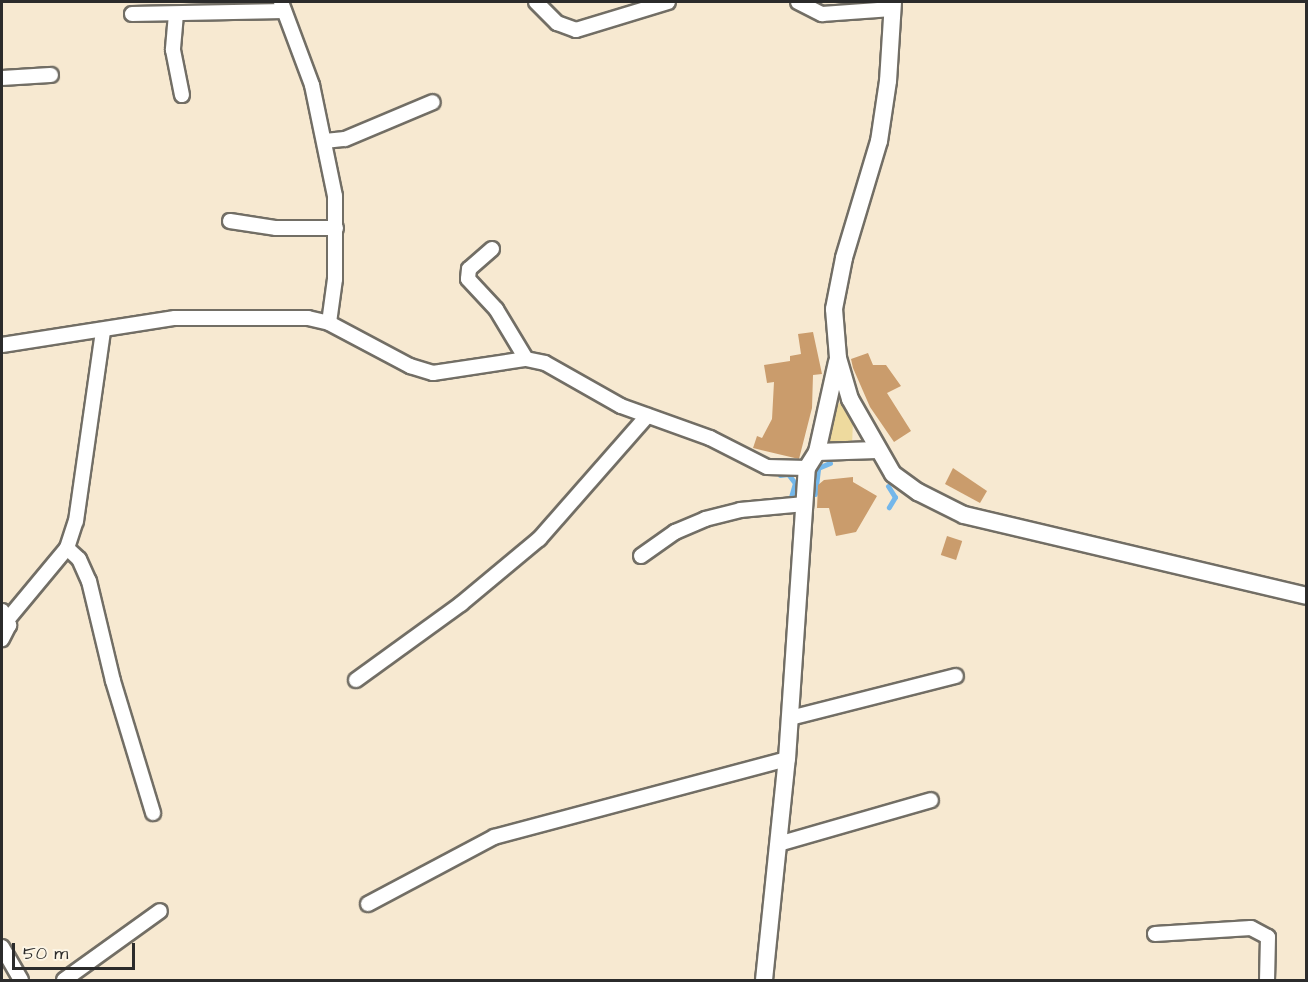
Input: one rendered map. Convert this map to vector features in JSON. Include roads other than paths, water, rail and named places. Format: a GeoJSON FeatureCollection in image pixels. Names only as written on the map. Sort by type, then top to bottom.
{"type":"FeatureCollection","features":[{"type":"Feature","properties":{"kind":"street"},"geometry":{"type":"LineString","coordinates":[[536,2],[557,23],[576,30],[668,2]]}},
{"type":"Feature","properties":{"kind":"street"},"geometry":{"type":"LineString","coordinates":[[798,2],[822,14],[893,5],[879,141],[844,258],[834,309],[838,358],[850,399],[877,450],[893,474],[907,485],[964,515],[1306,596]]}},
{"type":"Feature","properties":{"kind":"street"},"geometry":{"type":"LineString","coordinates":[[132,14],[176,14],[283,6],[312,85],[325,141],[336,228],[329,323]]}},
{"type":"Feature","properties":{"kind":"street"},"geometry":{"type":"LineString","coordinates":[[176,14],[173,50],[182,95]]}},
{"type":"Feature","properties":{"kind":"street"},"geometry":{"type":"LineString","coordinates":[[2,78],[51,75]]}},
{"type":"Feature","properties":{"kind":"street"},"geometry":{"type":"LineString","coordinates":[[325,141],[345,139],[433,102]]}},
{"type":"Feature","properties":{"kind":"street"},"geometry":{"type":"LineString","coordinates":[[230,221],[276,228],[336,228]]}},
{"type":"Feature","properties":{"kind":"street"},"geometry":{"type":"LineString","coordinates":[[492,249],[469,268],[468,279],[496,309],[526,359]]}},
{"type":"Feature","properties":{"kind":"street"},"geometry":{"type":"LineString","coordinates":[[2,345],[175,318],[308,318],[329,323],[410,366],[433,373],[526,359],[545,363],[647,416],[710,438],[767,467],[807,468]]}},
{"type":"Feature","properties":{"kind":"street"},"geometry":{"type":"LineString","coordinates":[[2,639],[7,631],[5,615],[67,548],[76,521],[103,331]]}},
{"type":"Feature","properties":{"kind":"street"},"geometry":{"type":"LineString","coordinates":[[764,981],[787,759],[807,468],[817,452],[838,358]]}},
{"type":"Feature","properties":{"kind":"street"},"geometry":{"type":"LineString","coordinates":[[356,680],[460,604],[539,539],[647,416]]}},
{"type":"Feature","properties":{"kind":"street"},"geometry":{"type":"LineString","coordinates":[[817,452],[877,450]]}},
{"type":"Feature","properties":{"kind":"street"},"geometry":{"type":"LineString","coordinates":[[641,556],[675,532],[705,519],[740,510],[805,504]]}},
{"type":"Feature","properties":{"kind":"street"},"geometry":{"type":"LineString","coordinates":[[67,548],[78,559],[89,580],[113,681],[153,813]]}},
{"type":"Feature","properties":{"kind":"street"},"geometry":{"type":"LineString","coordinates":[[790,718],[956,676]]}},
{"type":"Feature","properties":{"kind":"street"},"geometry":{"type":"LineString","coordinates":[[368,904],[494,837],[787,759]]}},
{"type":"Feature","properties":{"kind":"street"},"geometry":{"type":"LineString","coordinates":[[778,844],[930,800]]}},
{"type":"Feature","properties":{"kind":"street"},"geometry":{"type":"LineString","coordinates":[[64,981],[160,911]]}},
{"type":"Feature","properties":{"kind":"street"},"geometry":{"type":"LineString","coordinates":[[1155,934],[1251,928],[1268,937],[1267,981]]}},
{"type":"Feature","properties":{"kind":"street"},"geometry":{"type":"LineString","coordinates":[[2,947],[21,981]]}},
{"type":"Feature","properties":{"kind":"waterway"},"geometry":{"type":"LineString","coordinates":[[815,494],[818,468],[830,463]]}},
{"type":"Feature","properties":{"kind":"waterway"},"geometry":{"type":"LineString","coordinates":[[780,475],[788,474],[795,483],[791,497]]}},
{"type":"Feature","properties":{"kind":"waterway"},"geometry":{"type":"LineString","coordinates":[[888,486],[895,497],[889,507]]}}]}
